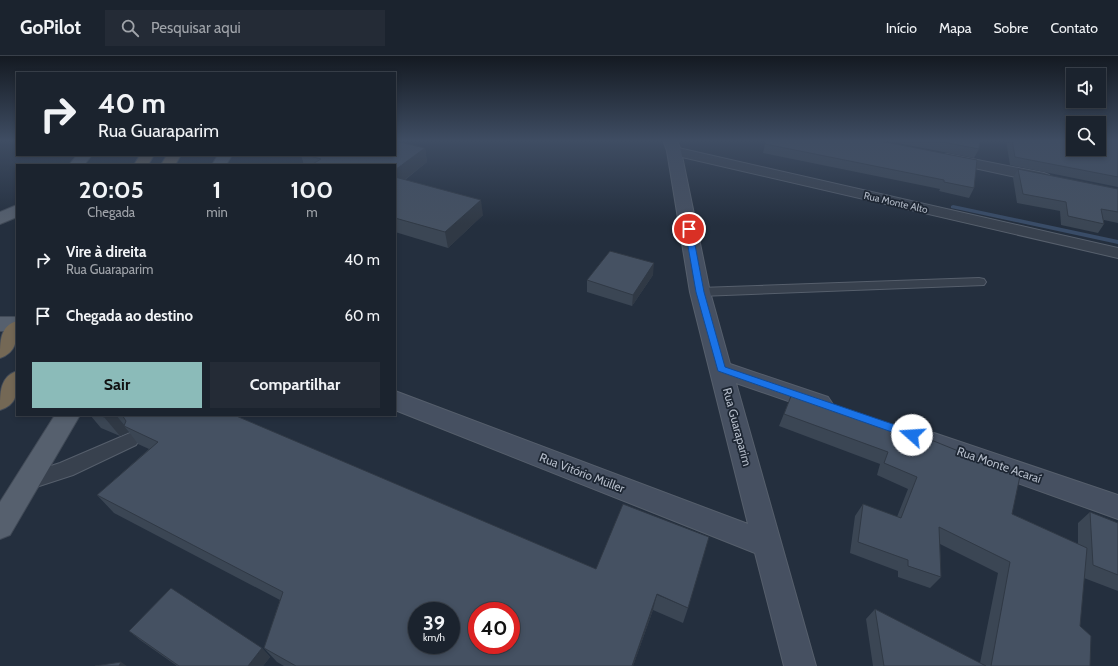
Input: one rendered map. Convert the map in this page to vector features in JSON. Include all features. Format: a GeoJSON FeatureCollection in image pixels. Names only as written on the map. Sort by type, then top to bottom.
{"type":"FeatureCollection","features":[{"type":"Feature","properties":{"kind":"highway"},"geometry":{"type":"LineString","coordinates":[[0,401],[16,379]]}},
{"type":"Feature","properties":{"kind":"main road"},"geometry":{"type":"LineString","coordinates":[[0,219],[16,211]]}},
{"type":"Feature","properties":{"kind":"main road"},"geometry":{"type":"LineString","coordinates":[[0,526],[67,416]]}},
{"type":"Feature","properties":{"kind":"street","name":"Rua Guaraparim"},"geometry":{"type":"LineString","coordinates":[[676,168],[700,292],[800,666]]}},
{"type":"Feature","properties":{"kind":"street","name":"Rua Monte Alto"},"geometry":{"type":"LineString","coordinates":[[769,168],[1118,253]]}},
{"type":"Feature","properties":{"kind":"street"},"geometry":{"type":"LineString","coordinates":[[1000,168],[1056,180]]}},
{"type":"Feature","properties":{"kind":"street"},"geometry":{"type":"LineString","coordinates":[[721,369],[841,410]]}},
{"type":"Feature","properties":{"kind":"street","name":"Rua Vitório Müller"},"geometry":{"type":"LineString","coordinates":[[396,400],[768,545]]}},
{"type":"Feature","properties":{"kind":"street","name":"Rua Monte Acaraí"},"geometry":{"type":"LineString","coordinates":[[916,436],[1118,507]]}},
{"type":"Feature","properties":{"kind":"lane"},"geometry":{"type":"LineString","coordinates":[[700,292],[979,282]]}},
{"type":"Feature","properties":{"kind":"lane"},"geometry":{"type":"LineString","coordinates":[[27,482],[66,470],[130,440]]}},
{"type":"Feature","properties":{"kind":"building"},"geometry":{"type":"Polygon","coordinates":[[[887,168],[976,168],[974,188],[944,182],[944,180],[887,168]]]}},
{"type":"Feature","properties":{"kind":"building"},"geometry":{"type":"Polygon","coordinates":[[[1074,168],[1118,168],[1118,177],[1074,168]]]}},
{"type":"Feature","properties":{"kind":"building"},"geometry":{"type":"Polygon","coordinates":[[[1018,169],[1118,189],[1118,212],[1101,209],[1104,224],[1068,216],[1066,202],[1023,194],[1018,169]]]}},
{"type":"Feature","properties":{"kind":"building"},"geometry":{"type":"Polygon","coordinates":[[[396,177],[481,200],[445,232],[396,218],[396,177]]]}},
{"type":"Feature","properties":{"kind":"building"},"geometry":{"type":"Polygon","coordinates":[[[610,251],[654,263],[633,295],[587,280],[610,251]]]}},
{"type":"Feature","properties":{"kind":"building"},"geometry":{"type":"Polygon","coordinates":[[[793,391],[909,431],[1020,476],[1012,514],[1087,548],[1080,626],[1091,636],[1090,666],[991,666],[1010,562],[939,527],[941,577],[908,566],[908,560],[858,542],[863,504],[901,518],[917,477],[884,463],[888,452],[784,414],[793,391]]]}},
{"type":"Feature","properties":{"kind":"building"},"geometry":{"type":"Polygon","coordinates":[[[123,416],[236,416],[596,569],[623,504],[709,537],[688,608],[657,594],[632,666],[296,666],[264,648],[283,592],[97,495],[158,442],[124,426],[126,421],[123,416]]]}},
{"type":"Feature","properties":{"kind":"building"},"geometry":{"type":"Polygon","coordinates":[[[1090,512],[1118,523],[1118,575],[1093,565],[1090,512]]]}},
{"type":"Feature","properties":{"kind":"building"},"geometry":{"type":"Polygon","coordinates":[[[171,588],[262,648],[248,666],[179,666],[129,631],[171,588]]]}},
{"type":"Feature","properties":{"kind":"building"},"geometry":{"type":"Polygon","coordinates":[[[875,609],[986,666],[884,666],[875,609]]]}},
{"type":"Feature","properties":{"kind":"building"},"geometry":{"type":"Polygon","coordinates":[[[121,662],[119,666],[95,666],[121,662]]]}},
{"type":"Feature","properties":{"kind":"waterway"},"geometry":{"type":"LineString","coordinates":[[953,207],[1118,242]]}},
{"type":"Feature","properties":{"kind":"route"},"geometry":{"type":"LineString","coordinates":[[689,229],[700,292],[721,369],[912,435]]}}]}
